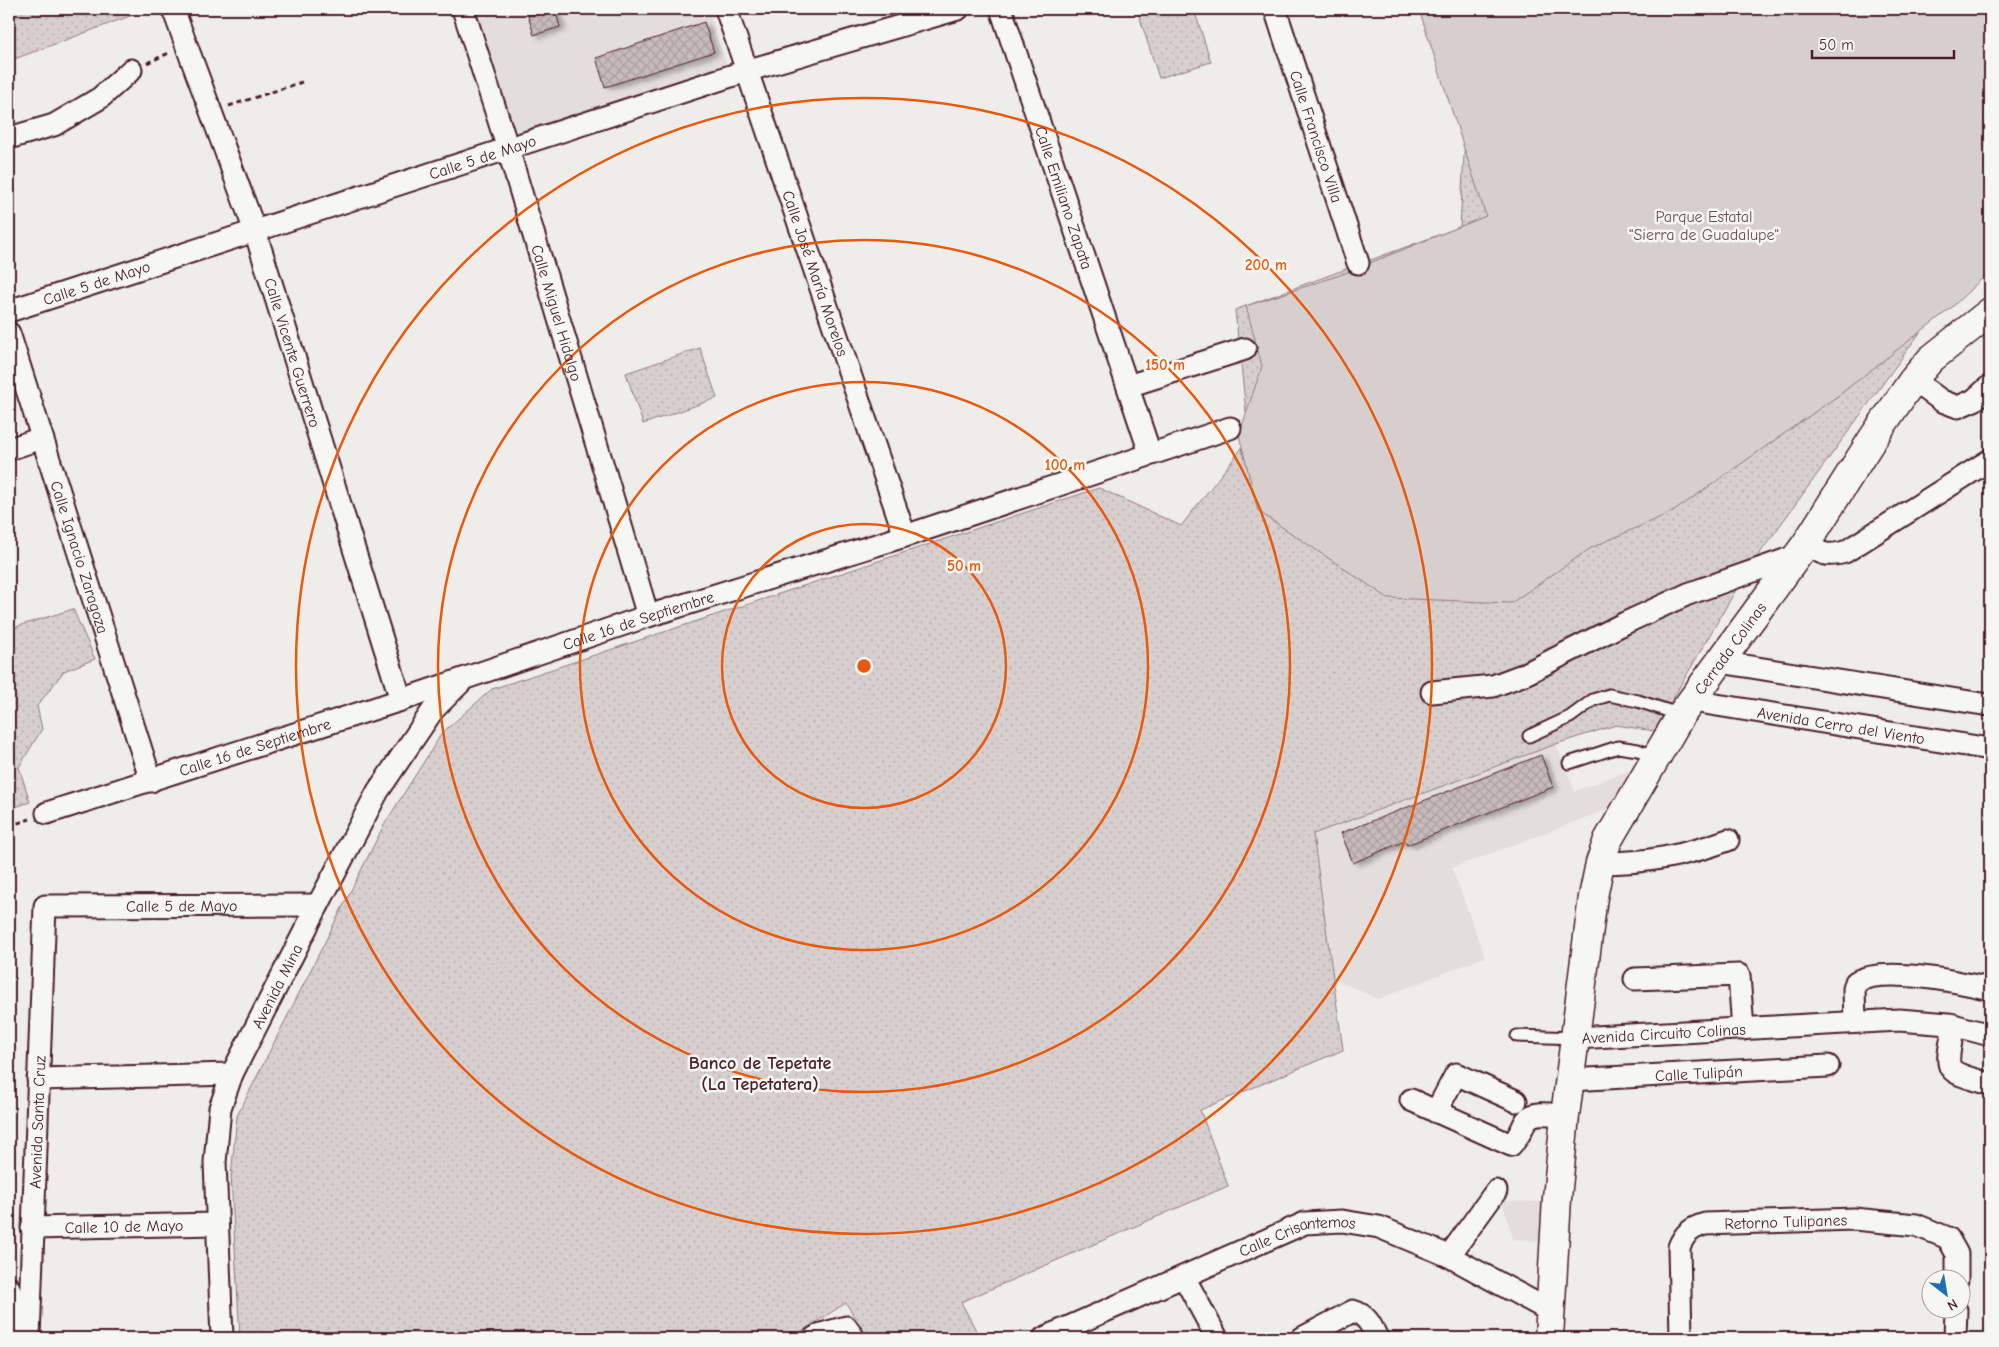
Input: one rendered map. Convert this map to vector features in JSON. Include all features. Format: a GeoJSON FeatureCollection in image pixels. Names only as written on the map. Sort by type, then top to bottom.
{"type":"FeatureCollection","features":[{"type":"Feature","properties":{"kind":"main road","name":"Cerrada Colinas"},"geometry":{"type":"LineString","coordinates":[[1576,1038],[1593,897],[1600,863],[1608,840],[1686,708],[1802,549],[1873,438],[1913,380],[1931,359],[1990,312]]}},
{"type":"Feature","properties":{"kind":"main road","name":"Avenida Circuito Colinas"},"geometry":{"type":"LineString","coordinates":[[1549,1338],[1565,1116],[1576,1038]]}},
{"type":"Feature","properties":{"kind":"street","name":"Calle Vicente Guerrero"},"geometry":{"type":"LineString","coordinates":[[173,9],[255,231],[401,700]]}},
{"type":"Feature","properties":{"kind":"street","name":"Calle Miguel Hidalgo"},"geometry":{"type":"LineString","coordinates":[[463,9],[508,150],[648,616]]}},
{"type":"Feature","properties":{"kind":"street","name":"Calle José María Morelos"},"geometry":{"type":"LineString","coordinates":[[726,9],[905,536]]}},
{"type":"Feature","properties":{"kind":"street","name":"Calle 5 de Mayo"},"geometry":{"type":"LineString","coordinates":[[9,311],[746,71],[958,9]]}},
{"type":"Feature","properties":{"kind":"street","name":"Calle Emiliano Zapata"},"geometry":{"type":"LineString","coordinates":[[1001,9],[1150,454]]}},
{"type":"Feature","properties":{"kind":"street","name":"Calle Francisco Villa"},"geometry":{"type":"LineString","coordinates":[[1275,9],[1358,263]]}},
{"type":"Feature","properties":{"kind":"street"},"geometry":{"type":"LineString","coordinates":[[9,138],[54,125],[100,98],[131,70]]}},
{"type":"Feature","properties":{"kind":"street","name":"Calle Ignacio Zaragoza"},"geometry":{"type":"LineString","coordinates":[[9,333],[151,781]]}},
{"type":"Feature","properties":{"kind":"street"},"geometry":{"type":"LineString","coordinates":[[1128,386],[1245,349]]}},
{"type":"Feature","properties":{"kind":"street"},"geometry":{"type":"LineString","coordinates":[[1913,380],[1942,401],[1958,407],[1974,400],[1990,386]]}},
{"type":"Feature","properties":{"kind":"street","name":"Calle 16 de Septiembre"},"geometry":{"type":"LineString","coordinates":[[47,813],[401,700],[648,616],[905,536],[1230,428]]}},
{"type":"Feature","properties":{"kind":"street"},"geometry":{"type":"LineString","coordinates":[[9,449],[42,438]]}},
{"type":"Feature","properties":{"kind":"street"},"geometry":{"type":"LineString","coordinates":[[1432,692],[1494,686],[1525,674],[1688,594],[1802,549],[1834,555],[1845,552],[1990,460]]}},
{"type":"Feature","properties":{"kind":"street"},"geometry":{"type":"LineString","coordinates":[[1720,662],[1989,706]]}},
{"type":"Feature","properties":{"kind":"street","name":"Avenida Mina"},"geometry":{"type":"LineString","coordinates":[[222,1338],[215,1162],[220,1108],[232,1074],[378,791],[433,710],[466,677]]}},
{"type":"Feature","properties":{"kind":"street","name":"Avenida Cerro del Viento"},"geometry":{"type":"LineString","coordinates":[[1686,708],[1990,749]]}},
{"type":"Feature","properties":{"kind":"street"},"geometry":{"type":"LineString","coordinates":[[1600,863],[1630,863],[1665,859],[1728,840]]}},
{"type":"Feature","properties":{"kind":"street","name":"Calle 5 de Mayo"},"geometry":{"type":"LineString","coordinates":[[45,906],[318,905]]}},
{"type":"Feature","properties":{"kind":"street","name":"Avenida Santa Cruz"},"geometry":{"type":"LineString","coordinates":[[27,1338],[45,906]]}},
{"type":"Feature","properties":{"kind":"street"},"geometry":{"type":"LineString","coordinates":[[1635,979],[1739,975],[1743,1029]]}},
{"type":"Feature","properties":{"kind":"street"},"geometry":{"type":"LineString","coordinates":[[1855,1022],[1854,989],[1856,982],[1865,977],[1884,975],[1926,978],[1962,982],[1990,989]]}},
{"type":"Feature","properties":{"kind":"street","name":"Avenida Circuito Colinas"},"geometry":{"type":"LineString","coordinates":[[1576,1038],[1899,1020],[1954,1025],[1990,1035]]}},
{"type":"Feature","properties":{"kind":"street"},"geometry":{"type":"LineString","coordinates":[[1954,1025],[1947,1060],[1951,1070],[1958,1075],[1990,1084]]}},
{"type":"Feature","properties":{"kind":"street","name":"Calle Tulipán"},"geometry":{"type":"LineString","coordinates":[[1570,1080],[1828,1066]]}},
{"type":"Feature","properties":{"kind":"street"},"geometry":{"type":"LineString","coordinates":[[38,1079],[232,1074]]}},
{"type":"Feature","properties":{"kind":"street"},"geometry":{"type":"LineString","coordinates":[[1436,1112],[1456,1074],[1516,1101]]}},
{"type":"Feature","properties":{"kind":"street"},"geometry":{"type":"LineString","coordinates":[[1411,1100],[1511,1145],[1520,1136],[1527,1119],[1537,1114],[1565,1116]]}},
{"type":"Feature","properties":{"kind":"street"},"geometry":{"type":"LineString","coordinates":[[1449,1256],[1496,1191]]}},
{"type":"Feature","properties":{"kind":"street","name":"Retorno Tulipanes"},"geometry":{"type":"LineString","coordinates":[[1681,1338],[1678,1247],[1683,1236],[1693,1228],[1705,1224],[1854,1219],[1916,1225],[1948,1238],[1957,1254],[1957,1270]]}},
{"type":"Feature","properties":{"kind":"street","name":"Calle Crisantemos"},"geometry":{"type":"LineString","coordinates":[[1055,1336],[1305,1223],[1342,1221],[1380,1227],[1449,1256],[1550,1311]]}},
{"type":"Feature","properties":{"kind":"street","name":"Calle 10 de Mayo"},"geometry":{"type":"LineString","coordinates":[[32,1228],[217,1224]]}},
{"type":"Feature","properties":{"kind":"street"},"geometry":{"type":"LineString","coordinates":[[1184,1277],[1217,1338]]}},
{"type":"Feature","properties":{"kind":"street"},"geometry":{"type":"LineString","coordinates":[[9,1288],[27,1338]]}},
{"type":"Feature","properties":{"kind":"street"},"geometry":{"type":"LineString","coordinates":[[1302,1338],[1353,1311],[1367,1319],[1377,1338]]}},
{"type":"Feature","properties":{"kind":"street"},"geometry":{"type":"LineString","coordinates":[[1956,1320],[1956,1338]]}},
{"type":"Feature","properties":{"kind":"street"},"geometry":{"type":"LineString","coordinates":[[814,1338],[821,1334],[846,1327],[854,1338]]}},
{"type":"Feature","properties":{"kind":"lane"},"geometry":{"type":"LineString","coordinates":[[1529,736],[1570,717],[1593,700],[1609,695],[1686,708]]}},
{"type":"Feature","properties":{"kind":"lane"},"geometry":{"type":"LineString","coordinates":[[1569,764],[1618,747],[1638,750],[1656,758]]}},
{"type":"Feature","properties":{"kind":"lane"},"geometry":{"type":"LineString","coordinates":[[1517,1036],[1576,1038]]}},
{"type":"Feature","properties":{"kind":"path"},"geometry":{"type":"LineString","coordinates":[[131,70],[185,45]]}},
{"type":"Feature","properties":{"kind":"path"},"geometry":{"type":"LineString","coordinates":[[210,112],[302,82]]}},
{"type":"Feature","properties":{"kind":"shaded area"},"geometry":{"type":"Polygon","coordinates":[[[474,9],[708,9],[727,66],[513,137],[474,9]]]}},
{"type":"Feature","properties":{"kind":"shaded area"},"geometry":{"type":"Polygon","coordinates":[[[1556,744],[1575,791],[1630,770],[1609,809],[1452,868],[1485,957],[1378,999],[1336,980],[1333,974],[1313,834],[1556,744]]]}},
{"type":"Feature","properties":{"kind":"shaded area"},"geometry":{"type":"Polygon","coordinates":[[[1502,1201],[1549,1202],[1544,1242],[1513,1239],[1502,1201]]]}},
{"type":"Feature","properties":{"kind":"green space"},"geometry":{"type":"Polygon","coordinates":[[[9,9],[149,9],[9,61],[9,9]]]}},
{"type":"Feature","properties":{"kind":"green space"},"geometry":{"type":"Polygon","coordinates":[[[1137,9],[1194,9],[1211,62],[1159,78],[1137,9]]]}},
{"type":"Feature","properties":{"kind":"green space","name":"Parque Estatal \"Sierra de Guadalupe\""},"geometry":{"type":"Polygon","coordinates":[[[1419,9],[1990,9],[1990,271],[1951,308],[1839,395],[1674,511],[1591,548],[1511,603],[1388,598],[1258,511],[1239,435],[1262,366],[1246,306],[1340,275],[1486,216],[1419,9]]]}},
{"type":"Feature","properties":{"kind":"green space"},"geometry":{"type":"Polygon","coordinates":[[[1990,9],[1932,316],[1747,571],[1654,731],[1616,725],[1556,744],[1313,834],[1343,1050],[1200,1110],[1228,1186],[961,1302],[980,1338],[868,1338],[846,1303],[791,1338],[240,1338],[231,1176],[237,1116],[384,825],[442,733],[492,689],[1099,488],[1181,526],[1249,439],[1235,310],[1460,227],[1465,137],[1990,9]]]}},
{"type":"Feature","properties":{"kind":"green space"},"geometry":{"type":"Polygon","coordinates":[[[700,348],[717,398],[643,424],[626,373],[700,348]]]}},
{"type":"Feature","properties":{"kind":"green space"},"geometry":{"type":"Polygon","coordinates":[[[73,609],[95,659],[64,671],[37,706],[42,729],[19,767],[30,802],[9,809],[9,629],[73,609]]]}},
{"type":"Feature","properties":{"kind":"building"},"geometry":{"type":"Polygon","coordinates":[[[555,9],[560,27],[534,35],[528,16],[555,9]]]}},
{"type":"Feature","properties":{"kind":"building"},"geometry":{"type":"Polygon","coordinates":[[[704,22],[714,52],[605,87],[596,58],[704,22]]]}},
{"type":"Feature","properties":{"kind":"building"},"geometry":{"type":"Polygon","coordinates":[[[1541,755],[1553,787],[1407,845],[1405,841],[1353,863],[1341,833],[1541,755]]]}},
{"type":"Feature","properties":{"kind":"district","name":"Banco de Tepetate (La Tepetatera)"},"geometry":{"type":"Point","coordinates":[760,1073]}}]}
